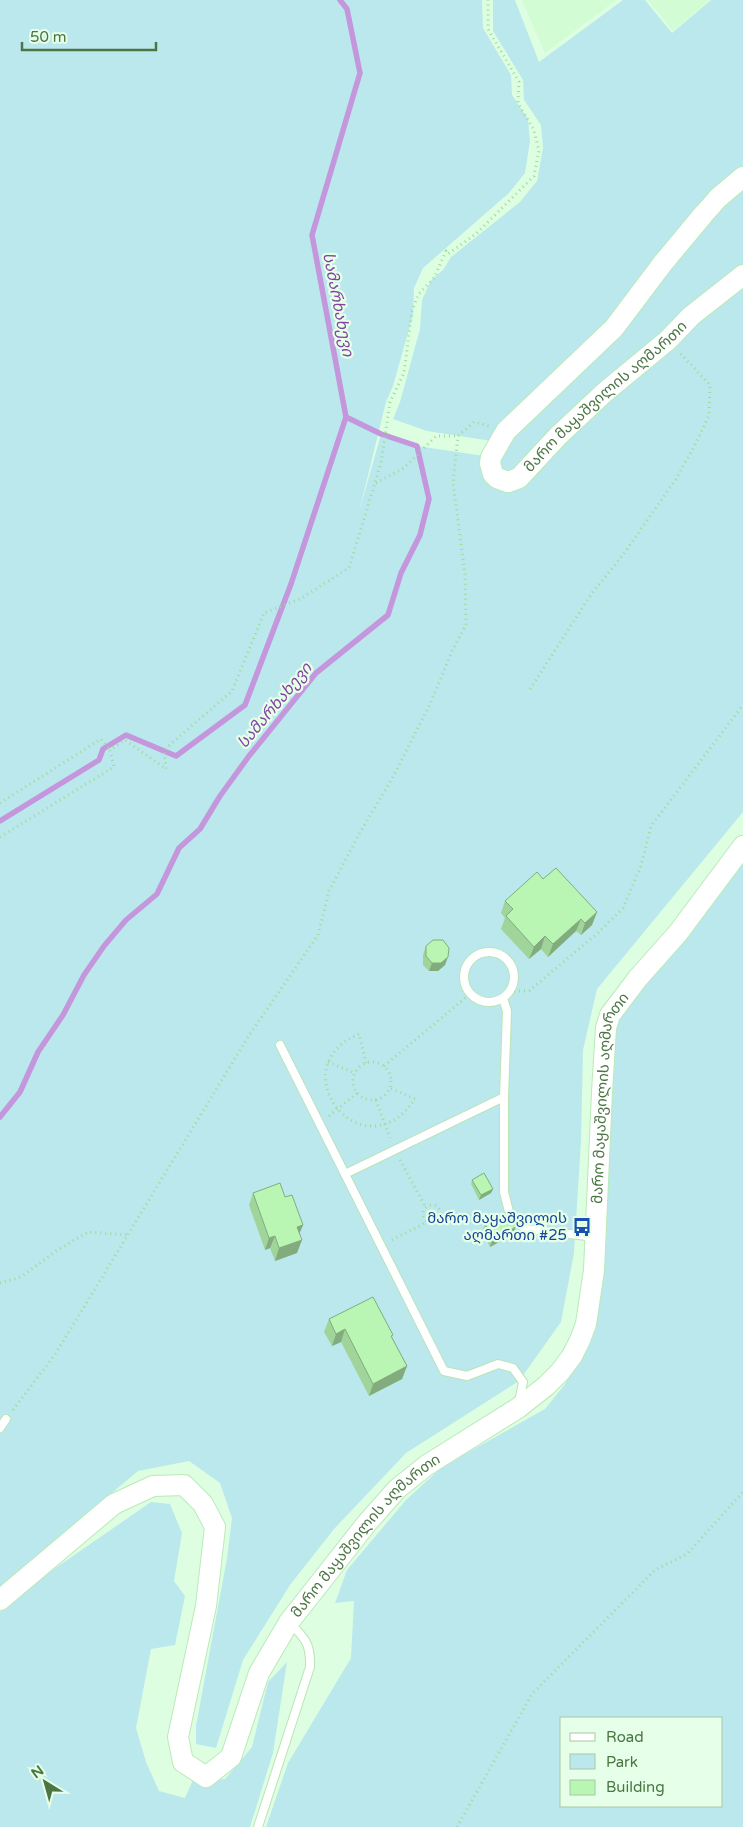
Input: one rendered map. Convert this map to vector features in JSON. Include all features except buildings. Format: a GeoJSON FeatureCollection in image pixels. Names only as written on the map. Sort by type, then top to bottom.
{"type":"FeatureCollection","features":[{"type":"Feature","properties":{"kind":"main road","name":"მარო მაყაშვილის აღმართი"},"geometry":{"type":"LineString","coordinates":[[743,177],[718,198],[702,215],[662,263],[614,328],[506,431],[490,463],[490,469],[497,478],[508,482],[518,478],[558,436],[668,340],[690,316],[743,275]]}},
{"type":"Feature","properties":{"kind":"main road","name":"მარო მაყაშვილის აღმართი"},"geometry":{"type":"LineString","coordinates":[[0,1600],[114,1504],[153,1486],[184,1485],[203,1504],[214,1527],[206,1606],[178,1736],[184,1762],[206,1777],[231,1757],[259,1673],[289,1622],[348,1545],[397,1489],[427,1465],[518,1408],[546,1386],[560,1372],[580,1340],[586,1324],[594,1270],[606,1028],[610,1015],[638,978],[678,933],[743,846]]}},
{"type":"Feature","properties":{"kind":"lane"},"geometry":{"type":"LineString","coordinates":[[483,952],[500,954],[507,959],[514,975],[513,984],[509,991],[503,998],[496,1001],[480,1000],[470,994],[464,983],[465,968],[475,956],[483,952]]}},
{"type":"Feature","properties":{"kind":"lane"},"geometry":{"type":"LineString","coordinates":[[503,998],[507,1011],[504,1097],[504,1192],[509,1212],[525,1230],[596,1237]]}},
{"type":"Feature","properties":{"kind":"lane"},"geometry":{"type":"LineString","coordinates":[[280,1045],[444,1371],[467,1376],[498,1364],[513,1368],[523,1382],[518,1408]]}},
{"type":"Feature","properties":{"kind":"lane"},"geometry":{"type":"LineString","coordinates":[[345,1174],[504,1097]]}},
{"type":"Feature","properties":{"kind":"lane"},"geometry":{"type":"LineString","coordinates":[[0,1428],[6,1419]]}},
{"type":"Feature","properties":{"kind":"lane"},"geometry":{"type":"LineString","coordinates":[[258,1827],[310,1667],[308,1644],[289,1622]]}},
{"type":"Feature","properties":{"kind":"path"},"geometry":{"type":"LineString","coordinates":[[110,750],[125,740],[166,769],[164,752],[232,691],[264,613],[300,599],[349,568],[375,484],[390,402],[404,373],[412,311],[418,295],[434,278],[446,251],[448,254],[476,234],[534,176],[539,151],[534,130],[518,103],[519,82],[488,29],[488,0]]}},
{"type":"Feature","properties":{"kind":"path"},"geometry":{"type":"LineString","coordinates":[[530,690],[592,593],[623,555],[676,479],[696,443],[708,416],[710,385],[668,340]]}},
{"type":"Feature","properties":{"kind":"path"},"geometry":{"type":"LineString","coordinates":[[375,484],[404,468],[436,436],[458,436],[474,422],[506,431]]}},
{"type":"Feature","properties":{"kind":"path"},"geometry":{"type":"LineString","coordinates":[[6,1419],[56,1353],[248,1037],[318,935],[329,891],[358,836],[394,775],[430,704],[453,649],[466,625],[465,574],[453,483],[458,436]]}},
{"type":"Feature","properties":{"kind":"path"},"geometry":{"type":"LineString","coordinates":[[509,991],[529,991],[599,932],[623,908],[641,866],[651,826],[743,705]]}},
{"type":"Feature","properties":{"kind":"path"},"geometry":{"type":"LineString","coordinates":[[0,803],[101,739],[110,750],[114,767],[0,837]]}},
{"type":"Feature","properties":{"kind":"path"},"geometry":{"type":"LineString","coordinates":[[384,1066],[470,994]]}},
{"type":"Feature","properties":{"kind":"path"},"geometry":{"type":"LineString","coordinates":[[366,1063],[359,1034],[337,1048],[328,1062],[325,1077],[327,1094],[336,1110],[347,1119],[362,1125],[378,1126],[394,1121],[407,1111],[415,1099],[390,1088]]}},
{"type":"Feature","properties":{"kind":"path"},"geometry":{"type":"LineString","coordinates":[[328,1062],[354,1073]]}},
{"type":"Feature","properties":{"kind":"path"},"geometry":{"type":"LineString","coordinates":[[378,1062],[384,1066],[391,1076],[390,1088],[387,1094],[376,1100],[364,1098],[357,1093],[353,1083],[354,1073],[360,1066],[366,1063],[378,1062]]}},
{"type":"Feature","properties":{"kind":"path"},"geometry":{"type":"LineString","coordinates":[[320,1124],[357,1093]]}},
{"type":"Feature","properties":{"kind":"path"},"geometry":{"type":"LineString","coordinates":[[381,1246],[427,1222],[433,1223],[440,1219],[441,1211],[437,1206],[429,1206],[424,1210],[427,1222]]}},
{"type":"Feature","properties":{"kind":"path"},"geometry":{"type":"LineString","coordinates":[[0,1282],[21,1277],[56,1251],[88,1232],[128,1235]]}},
{"type":"Feature","properties":{"kind":"path"},"geometry":{"type":"LineString","coordinates":[[457,1827],[532,1694],[655,1570],[688,1554],[743,1492]]}},
{"type":"Feature","properties":{"kind":"shaded area"},"geometry":{"type":"Polygon","coordinates":[[[522,0],[616,0],[545,53],[522,0]]]}},
{"type":"Feature","properties":{"kind":"shaded area"},"geometry":{"type":"Polygon","coordinates":[[[648,0],[709,0],[673,31],[648,0]]]}},
{"type":"Feature","properties":{"kind":"green space"},"geometry":{"type":"Polygon","coordinates":[[[0,0],[482,0],[483,28],[511,75],[512,95],[528,119],[530,141],[525,173],[509,193],[423,268],[414,288],[413,315],[393,386],[386,402],[359,512],[381,434],[417,446],[491,457],[743,177],[743,812],[597,989],[583,1050],[581,1141],[574,1253],[561,1322],[519,1381],[406,1453],[334,1529],[290,1585],[243,1660],[216,1748],[196,1744],[196,1726],[227,1558],[232,1518],[220,1483],[189,1461],[138,1471],[0,1587],[0,0]],[[78,986],[44,1042],[63,1015],[78,986]]]}},
{"type":"Feature","properties":{"kind":"green space"},"geometry":{"type":"Polygon","coordinates":[[[493,0],[515,0],[539,62],[623,0],[645,0],[672,33],[711,0],[743,0],[743,170],[616,318],[498,442],[427,431],[393,419],[400,402],[420,329],[422,300],[431,280],[443,270],[451,257],[520,202],[537,181],[543,148],[541,125],[524,100],[523,80],[493,31],[493,0]]]}},
{"type":"Feature","properties":{"kind":"green space"},"geometry":{"type":"Polygon","coordinates":[[[743,859],[743,1827],[266,1827],[288,1763],[351,1658],[354,1601],[335,1603],[347,1570],[406,1500],[442,1467],[545,1409],[565,1384],[589,1338],[610,1052],[616,1022],[743,859]]]}},
{"type":"Feature","properties":{"kind":"green space"},"geometry":{"type":"Polygon","coordinates":[[[151,1502],[170,1504],[182,1533],[174,1581],[185,1596],[175,1645],[151,1649],[136,1728],[146,1762],[159,1791],[185,1798],[193,1780],[225,1779],[252,1747],[268,1682],[287,1662],[273,1753],[250,1827],[0,1827],[0,1612],[44,1576],[151,1502]]]}},
{"type":"Feature","properties":{"kind":"waterway","name":"სამარხახევი"},"geometry":{"type":"LineString","coordinates":[[0,1117],[20,1092],[38,1052],[63,1015],[84,975],[104,946],[126,920],[157,894],[179,848],[200,829],[220,796],[249,756],[316,673],[388,615],[401,573],[420,535],[429,499],[417,446],[381,434],[346,417],[312,235],[360,73],[347,9],[340,0]]}},
{"type":"Feature","properties":{"kind":"waterway"},"geometry":{"type":"LineString","coordinates":[[0,821],[99,760],[103,749],[126,735],[176,756],[245,705],[291,584],[346,417]]}},
{"type":"Feature","properties":{"kind":"place","name":"მარო მაყაშვილის აღმართი #25"},"geometry":{"type":"Point","coordinates":[582,1227]}}]}
